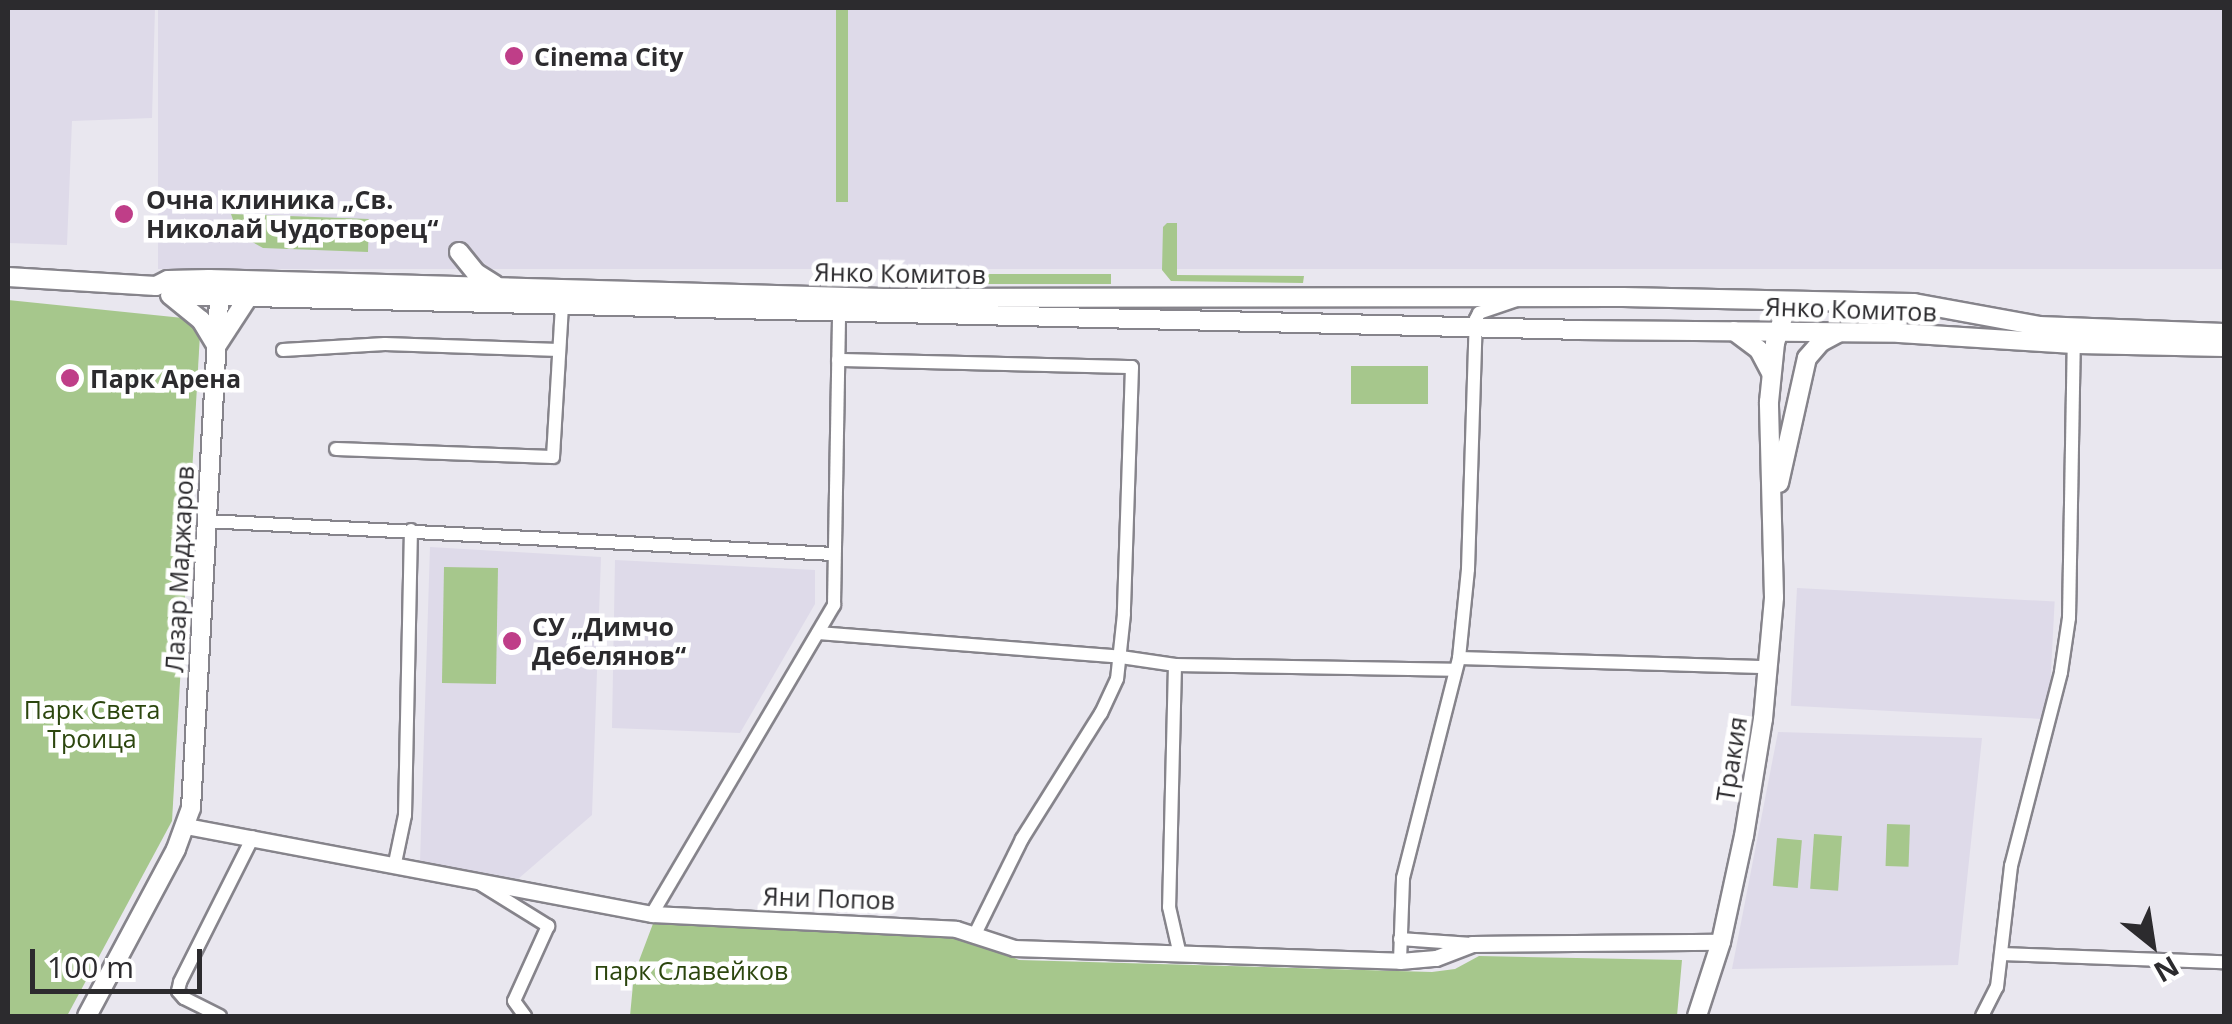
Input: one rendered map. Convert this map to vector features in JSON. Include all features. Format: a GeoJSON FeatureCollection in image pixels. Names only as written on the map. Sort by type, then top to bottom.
{"type":"FeatureCollection","features":[{"type":"Feature","properties":{"kind":"main road"},"geometry":{"type":"LineString","coordinates":[[459,252],[476,273],[496,286]]}},
{"type":"Feature","properties":{"kind":"main road"},"geometry":{"type":"LineString","coordinates":[[8,277],[163,291],[201,320],[216,346],[249,296]]}},
{"type":"Feature","properties":{"kind":"main road"},"geometry":{"type":"LineString","coordinates":[[163,291],[168,280],[220,287]]}},
{"type":"Feature","properties":{"kind":"main road","name":"Янко Комитов"},"geometry":{"type":"LineString","coordinates":[[220,287],[280,280],[458,292],[562,305],[1476,328],[1733,330],[2224,347]]}},
{"type":"Feature","properties":{"kind":"main road","name":"Янко Комитов"},"geometry":{"type":"LineString","coordinates":[[220,287],[249,296],[458,292],[496,286],[884,298],[1585,298],[1930,303],[2039,326],[2224,334]]}},
{"type":"Feature","properties":{"kind":"main road","name":"Лазар Маджаров"},"geometry":{"type":"LineString","coordinates":[[87,1016],[186,826],[193,789],[220,287]]}},
{"type":"Feature","properties":{"kind":"main road"},"geometry":{"type":"LineString","coordinates":[[1578,330],[1591,319],[1585,298]]}},
{"type":"Feature","properties":{"kind":"main road"},"geometry":{"type":"LineString","coordinates":[[1788,301],[1786,332],[1796,394]]}},
{"type":"Feature","properties":{"kind":"main road"},"geometry":{"type":"LineString","coordinates":[[1733,330],[1759,350],[1771,374]]}},
{"type":"Feature","properties":{"kind":"main road","name":"Тракия"},"geometry":{"type":"LineString","coordinates":[[1697,1016],[1721,942],[1747,820],[1769,666],[1774,503],[1771,374],[1786,332]]}},
{"type":"Feature","properties":{"kind":"main road"},"geometry":{"type":"LineString","coordinates":[[1796,394],[1807,358],[1821,342],[1838,333]]}},
{"type":"Feature","properties":{"kind":"main road","name":"Тракия"},"geometry":{"type":"LineString","coordinates":[[1774,503],[1796,394]]}},
{"type":"Feature","properties":{"kind":"street","name":"Янко Комитов"},"geometry":{"type":"LineString","coordinates":[[1476,328],[1478,313],[1520,299]]}},
{"type":"Feature","properties":{"kind":"street"},"geometry":{"type":"LineString","coordinates":[[336,450],[553,457],[562,305]]}},
{"type":"Feature","properties":{"kind":"street"},"geometry":{"type":"LineString","coordinates":[[652,914],[834,606],[839,314]]}},
{"type":"Feature","properties":{"kind":"street"},"geometry":{"type":"LineString","coordinates":[[1400,961],[1403,878],[1456,664],[1468,569],[1476,328]]}},
{"type":"Feature","properties":{"kind":"street"},"geometry":{"type":"LineString","coordinates":[[283,350],[385,344],[558,350]]}},
{"type":"Feature","properties":{"kind":"street"},"geometry":{"type":"LineString","coordinates":[[1982,1016],[1997,988],[2011,866],[2061,672],[2069,618],[2074,344]]}},
{"type":"Feature","properties":{"kind":"street"},"geometry":{"type":"LineString","coordinates":[[838,360],[1132,367],[1117,679],[1102,713],[1022,838],[974,934]]}},
{"type":"Feature","properties":{"kind":"street"},"geometry":{"type":"LineString","coordinates":[[206,521],[833,554]]}},
{"type":"Feature","properties":{"kind":"street"},"geometry":{"type":"LineString","coordinates":[[396,863],[405,815],[411,530]]}},
{"type":"Feature","properties":{"kind":"street"},"geometry":{"type":"LineString","coordinates":[[818,633],[1121,656],[1174,665],[1769,666]]}},
{"type":"Feature","properties":{"kind":"street"},"geometry":{"type":"LineString","coordinates":[[1174,665],[1169,907],[1180,955]]}},
{"type":"Feature","properties":{"kind":"street","name":"Яни Попов"},"geometry":{"type":"LineString","coordinates":[[186,826],[652,914],[956,929],[1014,948],[1400,961],[1436,958],[1472,944]]}},
{"type":"Feature","properties":{"kind":"street"},"geometry":{"type":"LineString","coordinates":[[220,1016],[178,991],[253,837]]}},
{"type":"Feature","properties":{"kind":"street"},"geometry":{"type":"LineString","coordinates":[[470,877],[548,926],[514,1002],[525,1016]]}},
{"type":"Feature","properties":{"kind":"street","name":"Яни Попов"},"geometry":{"type":"LineString","coordinates":[[1400,939],[1472,944],[1721,942]]}},
{"type":"Feature","properties":{"kind":"street"},"geometry":{"type":"LineString","coordinates":[[2001,954],[2224,962]]}},
{"type":"Feature","properties":{"kind":"shaded area"},"geometry":{"type":"Polygon","coordinates":[[[8,8],[155,8],[152,118],[72,121],[67,245],[8,243],[8,8]]]}},
{"type":"Feature","properties":{"kind":"shaded area"},"geometry":{"type":"Polygon","coordinates":[[[158,8],[2224,8],[2224,269],[158,269],[158,8]]]}},
{"type":"Feature","properties":{"kind":"shaded area","name":"СУ „Димчо Дебелянов“"},"geometry":{"type":"Polygon","coordinates":[[[430,547],[601,557],[592,815],[518,879],[420,862],[430,547]]]}},
{"type":"Feature","properties":{"kind":"shaded area"},"geometry":{"type":"Polygon","coordinates":[[[615,560],[815,570],[815,604],[740,733],[612,728],[615,560]]]}},
{"type":"Feature","properties":{"kind":"shaded area"},"geometry":{"type":"Polygon","coordinates":[[[1797,588],[2055,602],[2048,719],[1791,706],[1797,588]]]}},
{"type":"Feature","properties":{"kind":"shaded area"},"geometry":{"type":"Polygon","coordinates":[[[1778,732],[1982,738],[1958,965],[1732,969],[1778,732]]]}},
{"type":"Feature","properties":{"kind":"green space"},"geometry":{"type":"Polygon","coordinates":[[[836,8],[848,8],[848,202],[836,202],[836,8]]]}},
{"type":"Feature","properties":{"kind":"green space"},"geometry":{"type":"Polygon","coordinates":[[[231,214],[369,219],[368,252],[263,248],[238,234],[231,214]]]}},
{"type":"Feature","properties":{"kind":"green space"},"geometry":{"type":"Polygon","coordinates":[[[1177,223],[1177,275],[1304,276],[1303,283],[1171,281],[1162,270],[1163,227],[1177,223]]]}},
{"type":"Feature","properties":{"kind":"green space"},"geometry":{"type":"Polygon","coordinates":[[[912,274],[1111,274],[1111,284],[912,284],[912,274]]]}},
{"type":"Feature","properties":{"kind":"green space","name":"Парк Света Троица"},"geometry":{"type":"Polygon","coordinates":[[[8,300],[183,318],[200,334],[172,821],[67,1016],[8,1016],[8,300]]]}},
{"type":"Feature","properties":{"kind":"green space"},"geometry":{"type":"Polygon","coordinates":[[[1351,366],[1428,366],[1428,404],[1351,404],[1351,366]]]}},
{"type":"Feature","properties":{"kind":"green space"},"geometry":{"type":"Polygon","coordinates":[[[444,567],[498,568],[496,684],[442,683],[444,567]]]}},
{"type":"Feature","properties":{"kind":"green space"},"geometry":{"type":"Polygon","coordinates":[[[1887,824],[1910,825],[1909,867],[1886,866],[1887,824]]]}},
{"type":"Feature","properties":{"kind":"green space"},"geometry":{"type":"Polygon","coordinates":[[[1814,834],[1842,836],[1838,891],[1810,889],[1814,834]]]}},
{"type":"Feature","properties":{"kind":"green space"},"geometry":{"type":"Polygon","coordinates":[[[1777,838],[1802,840],[1798,888],[1773,886],[1777,838]]]}},
{"type":"Feature","properties":{"kind":"green space","name":"парк Славейков"},"geometry":{"type":"Polygon","coordinates":[[[654,921],[967,938],[1019,960],[1432,972],[1455,969],[1479,956],[1682,960],[1677,1016],[630,1016],[634,974],[654,921]]]}},
{"type":"Feature","properties":{"kind":"place","name":"Cinema City"},"geometry":{"type":"Point","coordinates":[514,56]}},
{"type":"Feature","properties":{"kind":"place","name":"Oчна клиника „Св. Николай Чудотворец“"},"geometry":{"type":"Point","coordinates":[124,214]}},
{"type":"Feature","properties":{"kind":"place","name":"Парк Арена"},"geometry":{"type":"Point","coordinates":[70,378]}},
{"type":"Feature","properties":{"kind":"place","name":"СУ „Димчо Дебелянов“"},"geometry":{"type":"Point","coordinates":[512,641]}}]}
